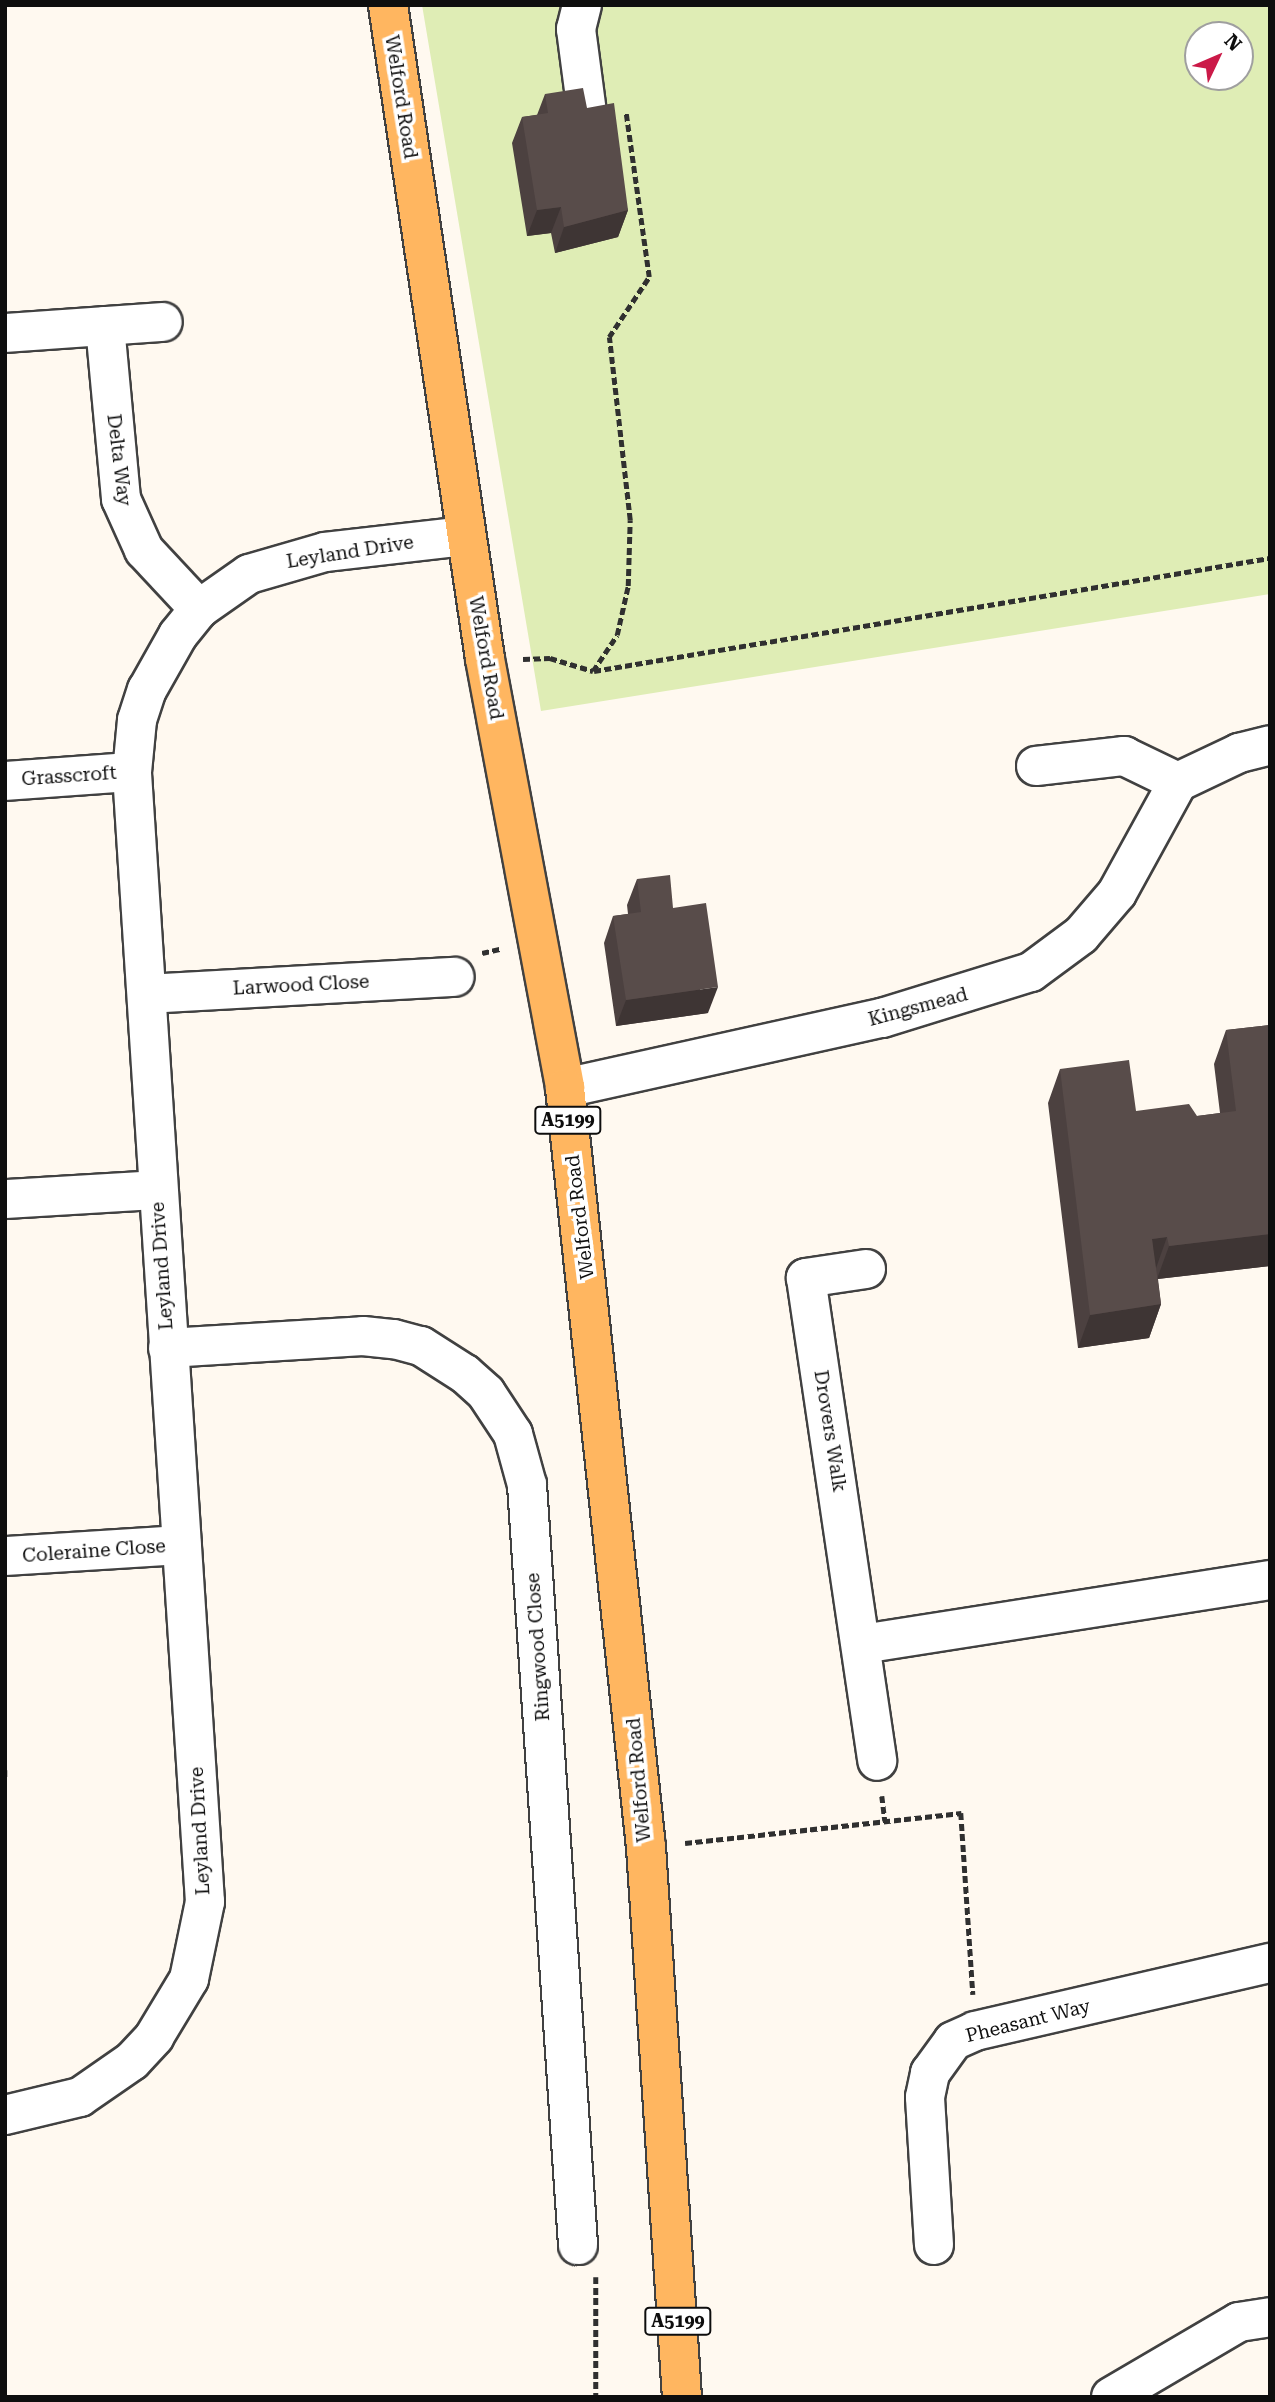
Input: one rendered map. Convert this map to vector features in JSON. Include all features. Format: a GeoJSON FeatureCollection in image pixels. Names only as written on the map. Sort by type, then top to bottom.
{"type":"FeatureCollection","features":[{"type":"Feature","properties":{"kind":"main road","name":"Welford Road"},"geometry":{"type":"LineString","coordinates":[[388,5],[485,659],[540,940],[565,1088],[646,1847],[682,2397]]}},
{"type":"Feature","properties":{"kind":"street"},"geometry":{"type":"LineString","coordinates":[[582,5],[576,29],[587,112]]}},
{"type":"Feature","properties":{"kind":"street"},"geometry":{"type":"LineString","coordinates":[[5,333],[163,322]]}},
{"type":"Feature","properties":{"kind":"street","name":"Delta Way"},"geometry":{"type":"LineString","coordinates":[[105,326],[121,499],[144,550],[199,610]]}},
{"type":"Feature","properties":{"kind":"street","name":"Leyland Drive"},"geometry":{"type":"LineString","coordinates":[[5,2115],[51,2108],[106,2082],[154,2037],[189,1979],[205,1902],[132,772],[132,743],[147,691],[172,643],[199,610],[249,574],[286,560],[466,536]]}},
{"type":"Feature","properties":{"kind":"street"},"geometry":{"type":"LineString","coordinates":[[1035,766],[1124,756],[1178,782],[1239,753],[1270,745]]}},
{"type":"Feature","properties":{"kind":"street","name":"Grasscroft"},"geometry":{"type":"LineString","coordinates":[[5,781],[132,772]]}},
{"type":"Feature","properties":{"kind":"street","name":"Kingsmead"},"geometry":{"type":"LineString","coordinates":[[565,1088],[882,1018],[1031,972],[1082,935],[1117,893],[1178,782]]}},
{"type":"Feature","properties":{"kind":"street","name":"Larwood Close"},"geometry":{"type":"LineString","coordinates":[[148,994],[455,977]]}},
{"type":"Feature","properties":{"kind":"street"},"geometry":{"type":"LineString","coordinates":[[5,1199],[157,1190]]}},
{"type":"Feature","properties":{"kind":"street","name":"Drovers Walk"},"geometry":{"type":"LineString","coordinates":[[866,1269],[806,1278],[877,1760]]}},
{"type":"Feature","properties":{"kind":"street","name":"Ringwood Close"},"geometry":{"type":"LineString","coordinates":[[168,1348],[363,1336],[394,1339],[421,1346],[465,1374],[486,1393],[513,1434],[527,1485],[578,2245]]}},
{"type":"Feature","properties":{"kind":"street","name":"Coleraine Close"},"geometry":{"type":"LineString","coordinates":[[5,1556],[182,1545]]}},
{"type":"Feature","properties":{"kind":"street"},"geometry":{"type":"LineString","coordinates":[[862,1644],[1270,1580]]}},
{"type":"Feature","properties":{"kind":"street","name":"Pheasant Way"},"geometry":{"type":"LineString","coordinates":[[934,2245],[925,2096],[939,2055],[953,2041],[975,2031],[1270,1963]]}},
{"type":"Feature","properties":{"kind":"street"},"geometry":{"type":"LineString","coordinates":[[1111,2397],[1239,2322],[1270,2317]]}},
{"type":"Feature","properties":{"kind":"path"},"geometry":{"type":"LineString","coordinates":[[593,671],[617,635],[628,586],[630,520],[609,337],[649,277],[625,100]]}},
{"type":"Feature","properties":{"kind":"path"},"geometry":{"type":"LineString","coordinates":[[485,659],[550,658],[593,671],[1270,558]]}},
{"type":"Feature","properties":{"kind":"path"},"geometry":{"type":"LineString","coordinates":[[455,977],[482,953],[540,940]]}},
{"type":"Feature","properties":{"kind":"path"},"geometry":{"type":"LineString","coordinates":[[5,1770],[5,1777]]}},
{"type":"Feature","properties":{"kind":"path"},"geometry":{"type":"LineString","coordinates":[[646,1847],[961,1813],[975,2031]]}},
{"type":"Feature","properties":{"kind":"path"},"geometry":{"type":"LineString","coordinates":[[578,2245],[596,2259],[596,2397]]}},
{"type":"Feature","properties":{"kind":"green space"},"geometry":{"type":"Polygon","coordinates":[[[422,5],[1270,5],[1270,594],[541,711],[422,5]]]}},
{"type":"Feature","properties":{"kind":"building"},"geometry":{"type":"Polygon","coordinates":[[[583,88],[587,108],[614,103],[628,210],[564,227],[561,207],[537,210],[522,117],[548,113],[545,94],[583,88]]]}},
{"type":"Feature","properties":{"kind":"building"},"geometry":{"type":"Polygon","coordinates":[[[670,875],[673,908],[706,903],[718,987],[626,1000],[613,916],[641,912],[637,879],[670,875]]]}},
{"type":"Feature","properties":{"kind":"building"},"geometry":{"type":"Polygon","coordinates":[[[1270,1025],[1270,1234],[1169,1246],[1167,1237],[1152,1239],[1161,1304],[1090,1315],[1060,1069],[1129,1060],[1136,1111],[1189,1104],[1197,1116],[1236,1111],[1226,1030],[1270,1025]]]}}]}
